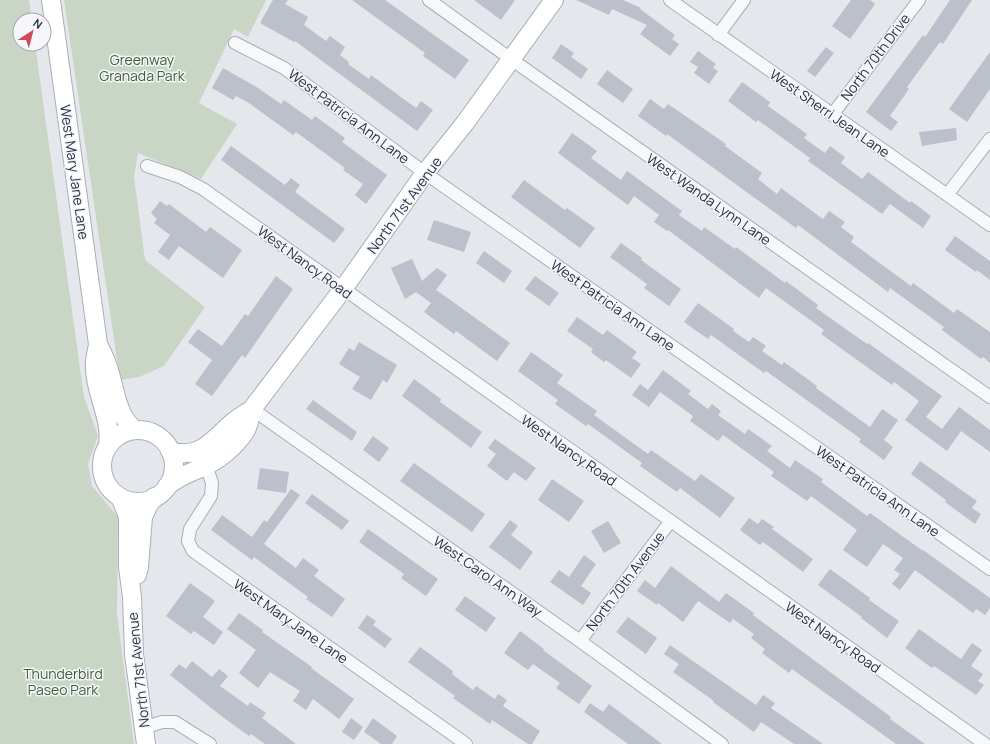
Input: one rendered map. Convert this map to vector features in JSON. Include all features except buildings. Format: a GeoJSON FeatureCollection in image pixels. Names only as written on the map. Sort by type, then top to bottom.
{"type":"FeatureCollection","features":[{"type":"Feature","properties":{"kind":"street","name":"West Mary Jane Lane"},"geometry":{"type":"LineString","coordinates":[[51,0],[98,344],[108,368],[122,415],[128,424],[135,430]]}},
{"type":"Feature","properties":{"kind":"street","name":"West Wanda Lynn Lane"},"geometry":{"type":"LineString","coordinates":[[430,0],[511,59],[990,397]]}},
{"type":"Feature","properties":{"kind":"street","name":"North 71st Avenue"},"geometry":{"type":"LineString","coordinates":[[108,445],[103,456],[102,467],[104,479],[111,489],[120,497],[137,501],[146,500],[161,492],[185,474],[206,466],[230,449],[245,431],[252,409],[343,289],[425,173],[465,123],[554,0]]}},
{"type":"Feature","properties":{"kind":"street","name":"West Sherri Jean Lane"},"geometry":{"type":"LineString","coordinates":[[670,0],[832,115],[990,224]]}},
{"type":"Feature","properties":{"kind":"street"},"geometry":{"type":"LineString","coordinates":[[718,35],[744,0]]}},
{"type":"Feature","properties":{"kind":"street","name":"North 70th Drive"},"geometry":{"type":"LineString","coordinates":[[832,115],[919,0]]}},
{"type":"Feature","properties":{"kind":"street","name":"West Patricia Ann Lane"},"geometry":{"type":"LineString","coordinates":[[235,43],[284,68],[425,173],[990,569]]}},
{"type":"Feature","properties":{"kind":"street"},"geometry":{"type":"LineString","coordinates":[[947,195],[990,139]]}},
{"type":"Feature","properties":{"kind":"street","name":"West Nancy Road"},"geometry":{"type":"LineString","coordinates":[[147,166],[180,177],[203,189],[984,744]]}},
{"type":"Feature","properties":{"kind":"street","name":"West Mary Jane Lane"},"geometry":{"type":"LineString","coordinates":[[98,344],[95,368],[109,428],[108,445]]}},
{"type":"Feature","properties":{"kind":"street","name":"North 71st Avenue"},"geometry":{"type":"LineString","coordinates":[[170,451],[180,454],[190,454],[198,451],[211,442],[232,422],[252,409]]}},
{"type":"Feature","properties":{"kind":"street","name":"West Carol Ann Way"},"geometry":{"type":"LineString","coordinates":[[252,409],[580,641],[722,744]]}},
{"type":"Feature","properties":{"kind":"street"},"geometry":{"type":"LineString","coordinates":[[108,445],[116,437],[125,432],[135,430],[146,431],[156,435],[164,442],[170,451]]}},
{"type":"Feature","properties":{"kind":"street","name":"North 71st Avenue"},"geometry":{"type":"LineString","coordinates":[[132,597],[139,567],[143,517],[148,506],[171,478],[173,460],[170,451]]}},
{"type":"Feature","properties":{"kind":"street","name":"West Mary Jane Lane"},"geometry":{"type":"LineString","coordinates":[[206,466],[212,483],[212,496],[190,529],[188,541],[193,551],[466,744]]}},
{"type":"Feature","properties":{"kind":"street","name":"North 71st Avenue"},"geometry":{"type":"LineString","coordinates":[[120,497],[128,516],[128,567],[132,597],[134,654],[145,736]]}},
{"type":"Feature","properties":{"kind":"street","name":"North 70th Avenue"},"geometry":{"type":"LineString","coordinates":[[580,641],[670,522]]}},
{"type":"Feature","properties":{"kind":"street"},"geometry":{"type":"LineString","coordinates":[[145,736],[162,722],[175,722],[210,744]]}},
{"type":"Feature","properties":{"kind":"street"},"geometry":{"type":"LineString","coordinates":[[984,744],[990,736]]}},
{"type":"Feature","properties":{"kind":"green space","name":"Thunderbird Paseo Park"},"geometry":{"type":"Polygon","coordinates":[[[0,0],[29,0],[31,12],[12,12],[12,52],[36,52],[84,397],[98,436],[88,464],[92,486],[118,517],[117,614],[134,744],[0,744],[0,0]]]}},
{"type":"Feature","properties":{"kind":"green space","name":"Greenway Granada Park"},"geometry":{"type":"Polygon","coordinates":[[[64,0],[266,0],[248,37],[234,29],[199,103],[237,124],[201,179],[138,153],[134,177],[145,260],[205,307],[164,366],[139,377],[120,380],[64,0]]]}}]}
